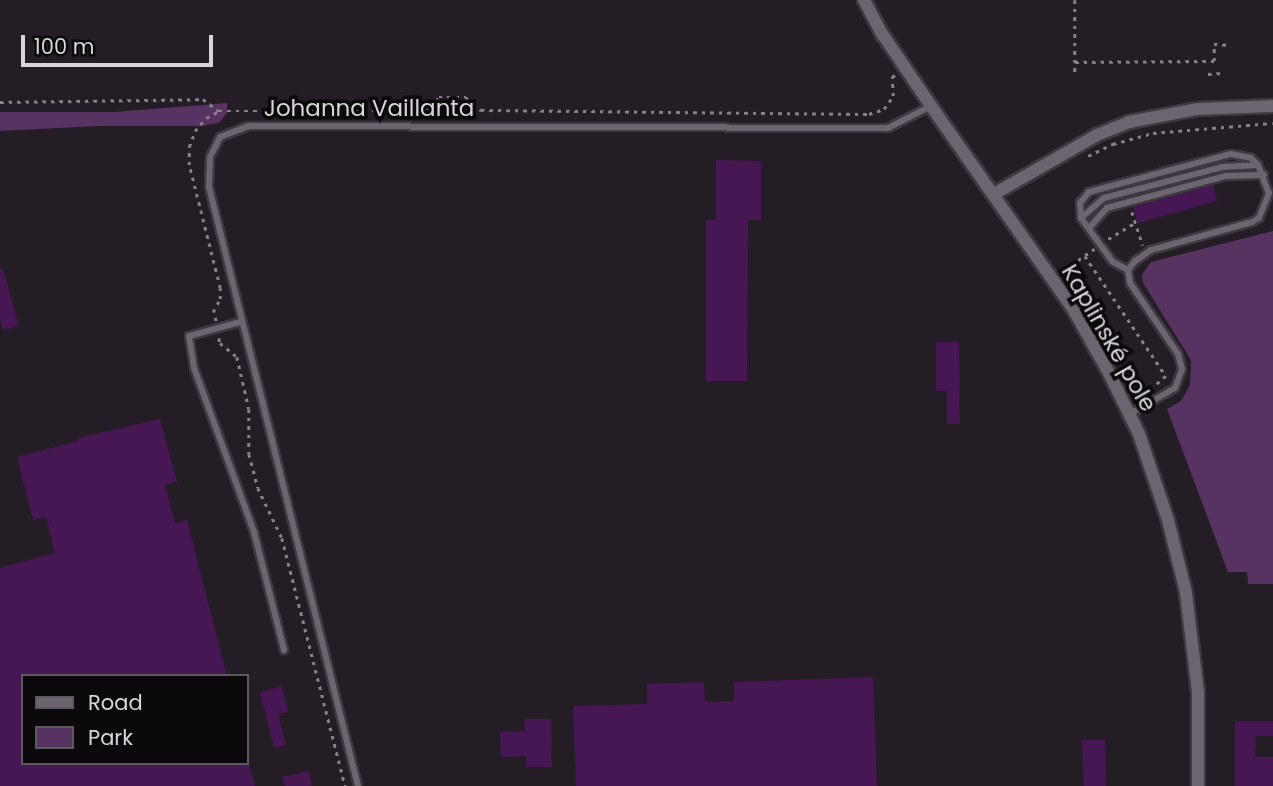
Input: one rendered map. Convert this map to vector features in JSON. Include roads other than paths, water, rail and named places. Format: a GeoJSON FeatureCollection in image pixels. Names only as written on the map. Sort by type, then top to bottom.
{"type":"FeatureCollection","features":[{"type":"Feature","properties":{"kind":"street","name":"Kaplinské pole"},"geometry":{"type":"LineString","coordinates":[[864,0],[905,68],[1072,307],[1129,414],[1168,520],[1186,593],[1198,692],[1198,786]]}},
{"type":"Feature","properties":{"kind":"street"},"geometry":{"type":"LineString","coordinates":[[993,194],[1097,135],[1129,122],[1197,108],[1273,106]]}},
{"type":"Feature","properties":{"kind":"lane","name":"Johanna Vaillanta"},"geometry":{"type":"LineString","coordinates":[[358,786],[240,322],[209,187],[210,157],[220,137],[249,126],[888,128],[931,106]]}},
{"type":"Feature","properties":{"kind":"lane"},"geometry":{"type":"LineString","coordinates":[[1231,154],[1251,158],[1258,165],[1269,193],[1259,218],[1146,253],[1128,270],[1112,261],[1082,218],[1080,203],[1090,192],[1231,154]]}},
{"type":"Feature","properties":{"kind":"lane"},"geometry":{"type":"LineString","coordinates":[[1082,218],[1104,198],[1222,167],[1258,165]]}},
{"type":"Feature","properties":{"kind":"lane"},"geometry":{"type":"LineString","coordinates":[[1089,228],[1107,208],[1226,176],[1264,175]]}},
{"type":"Feature","properties":{"kind":"lane"},"geometry":{"type":"LineString","coordinates":[[1128,270],[1129,281],[1178,354],[1182,369],[1175,388],[1129,414]]}},
{"type":"Feature","properties":{"kind":"lane"},"geometry":{"type":"LineString","coordinates":[[240,322],[189,335],[194,368],[254,532],[284,650]]}}]}
